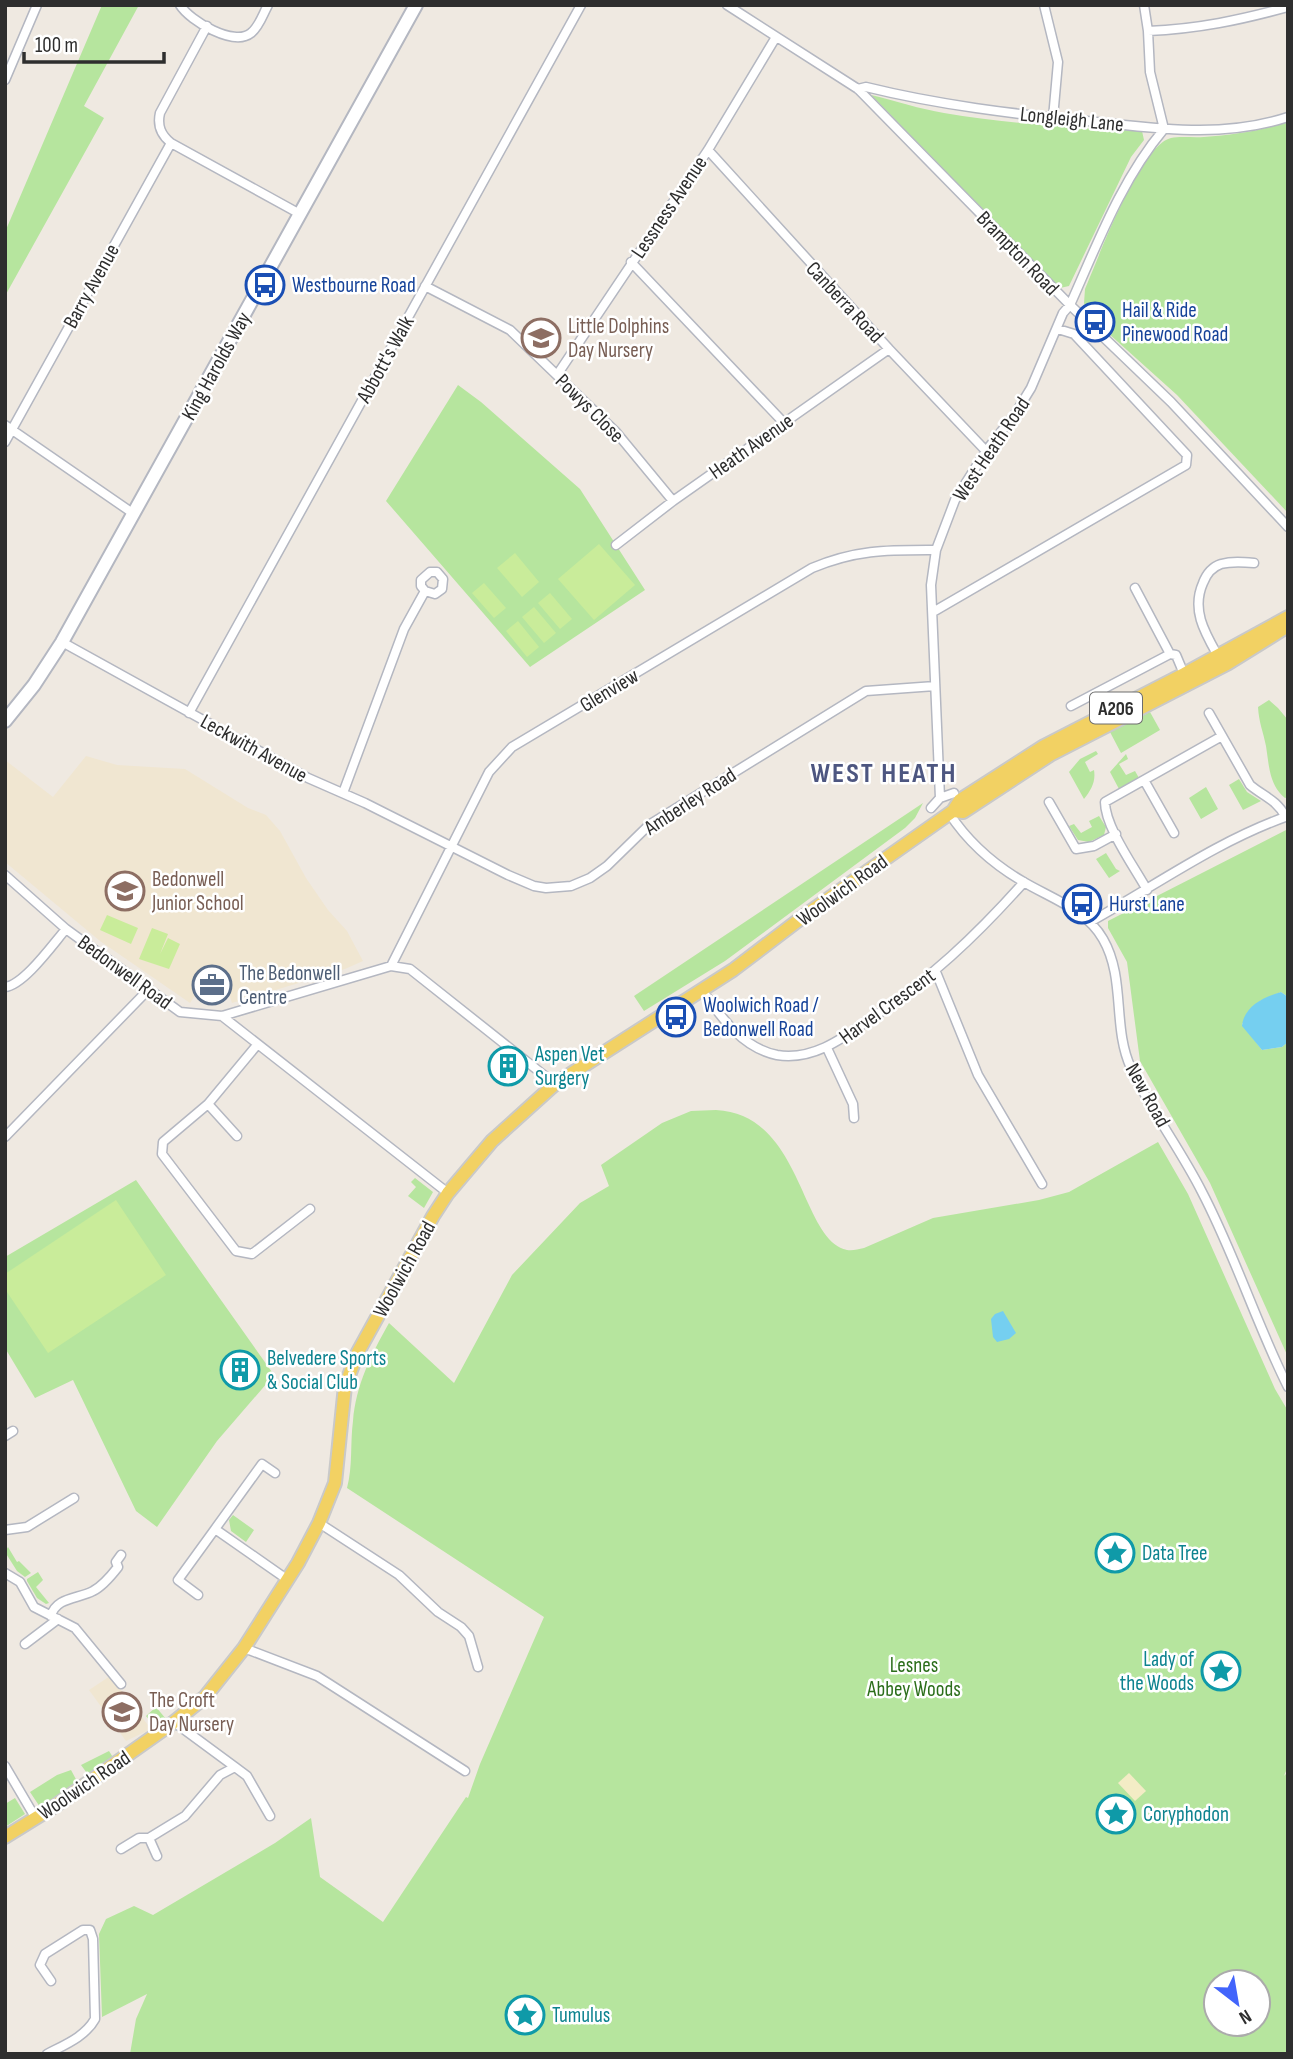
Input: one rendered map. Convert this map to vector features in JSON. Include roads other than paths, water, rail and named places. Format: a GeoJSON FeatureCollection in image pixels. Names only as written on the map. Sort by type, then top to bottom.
{"type":"FeatureCollection","features":[{"type":"Feature","properties":{"kind":"main road","name":"Woolwich Road"},"geometry":{"type":"LineString","coordinates":[[5,1837],[174,1722],[205,1697],[244,1648],[288,1580],[319,1523],[335,1483],[345,1386],[358,1352],[411,1253],[448,1193],[492,1141],[555,1084],[702,990],[951,812],[960,800],[1034,752],[1288,617]]}},
{"type":"Feature","properties":{"kind":"main road","name":"Woolwich Road"},"geometry":{"type":"LineString","coordinates":[[951,812],[963,812],[1057,751],[1227,664],[1288,626]]}},
{"type":"Feature","properties":{"kind":"street"},"geometry":{"type":"LineString","coordinates":[[5,80],[37,5]]}},
{"type":"Feature","properties":{"kind":"street"},"geometry":{"type":"LineString","coordinates":[[180,5],[188,15],[230,38],[245,37],[255,29],[268,5]]}},
{"type":"Feature","properties":{"kind":"street","name":"King Harolds Way"},"geometry":{"type":"LineString","coordinates":[[5,721],[34,685],[62,642],[416,5]]}},
{"type":"Feature","properties":{"kind":"street","name":"Abbott's Walk"},"geometry":{"type":"LineString","coordinates":[[189,713],[581,5]]}},
{"type":"Feature","properties":{"kind":"street","name":"Brampton Road"},"geometry":{"type":"LineString","coordinates":[[727,5],[858,89],[1070,305],[1171,402],[1288,527]]}},
{"type":"Feature","properties":{"kind":"street"},"geometry":{"type":"LineString","coordinates":[[1044,5],[1058,62],[1053,118]]}},
{"type":"Feature","properties":{"kind":"street"},"geometry":{"type":"LineString","coordinates":[[1144,5],[1150,72],[1164,129]]}},
{"type":"Feature","properties":{"kind":"street"},"geometry":{"type":"LineString","coordinates":[[1148,31],[1190,29],[1237,21],[1288,7]]}},
{"type":"Feature","properties":{"kind":"street"},"geometry":{"type":"LineString","coordinates":[[207,26],[160,113],[159,127],[171,144],[300,214]]}},
{"type":"Feature","properties":{"kind":"street","name":"Lessness Avenue"},"geometry":{"type":"LineString","coordinates":[[557,375],[708,150],[776,37]]}},
{"type":"Feature","properties":{"kind":"street","name":"Longleigh Lane"},"geometry":{"type":"LineString","coordinates":[[858,89],[866,87],[947,105],[1164,129],[1241,129],[1288,117]]}},
{"type":"Feature","properties":{"kind":"street","name":"West Heath Road"},"geometry":{"type":"LineString","coordinates":[[940,797],[931,585],[936,550],[956,500],[1031,388],[1063,313],[1070,305],[1121,194],[1146,150],[1164,129]]}},
{"type":"Feature","properties":{"kind":"street","name":"Barry Avenue"},"geometry":{"type":"LineString","coordinates":[[5,442],[9,427],[171,144]]}},
{"type":"Feature","properties":{"kind":"street","name":"Canberra Road"},"geometry":{"type":"LineString","coordinates":[[708,150],[986,452]]}},
{"type":"Feature","properties":{"kind":"street"},"geometry":{"type":"LineString","coordinates":[[631,262],[784,423]]}},
{"type":"Feature","properties":{"kind":"street","name":"Powys Close"},"geometry":{"type":"LineString","coordinates":[[425,286],[510,330],[616,432],[673,501]]}},
{"type":"Feature","properties":{"kind":"street"},"geometry":{"type":"LineString","coordinates":[[933,612],[1186,465],[1187,455],[1074,334],[1058,329]]}},
{"type":"Feature","properties":{"kind":"street","name":"Heath Avenue"},"geometry":{"type":"LineString","coordinates":[[616,545],[673,501],[889,349]]}},
{"type":"Feature","properties":{"kind":"street"},"geometry":{"type":"LineString","coordinates":[[9,427],[134,514]]}},
{"type":"Feature","properties":{"kind":"street","name":"Glenview"},"geometry":{"type":"LineString","coordinates":[[391,966],[489,772],[512,747],[812,568],[863,551],[936,550]]}},
{"type":"Feature","properties":{"kind":"street"},"geometry":{"type":"LineString","coordinates":[[1218,656],[1204,631],[1200,617],[1199,597],[1204,579],[1216,566],[1230,562],[1254,563]]}},
{"type":"Feature","properties":{"kind":"street"},"geometry":{"type":"LineString","coordinates":[[1135,588],[1170,654]]}},
{"type":"Feature","properties":{"kind":"street"},"geometry":{"type":"LineString","coordinates":[[343,793],[404,629],[425,591]]}},
{"type":"Feature","properties":{"kind":"street","name":"Leckwith Avenue"},"geometry":{"type":"LineString","coordinates":[[62,642],[308,778],[451,846]]}},
{"type":"Feature","properties":{"kind":"street"},"geometry":{"type":"LineString","coordinates":[[1070,706],[1170,654],[1176,655],[1184,674]]}},
{"type":"Feature","properties":{"kind":"street","name":"Amberley Road"},"geometry":{"type":"LineString","coordinates":[[451,846],[534,886],[571,886],[598,873],[649,825],[866,691],[935,686]]}},
{"type":"Feature","properties":{"kind":"street"},"geometry":{"type":"LineString","coordinates":[[1102,690],[1112,710]]}},
{"type":"Feature","properties":{"kind":"street"},"geometry":{"type":"LineString","coordinates":[[1090,922],[1188,865],[1287,816],[1272,799],[1250,785],[1209,713]]}},
{"type":"Feature","properties":{"kind":"street"},"geometry":{"type":"LineString","coordinates":[[1147,890],[1105,811],[1105,802],[1222,736]]}},
{"type":"Feature","properties":{"kind":"street"},"geometry":{"type":"LineString","coordinates":[[1144,780],[1174,833]]}},
{"type":"Feature","properties":{"kind":"street"},"geometry":{"type":"LineString","coordinates":[[931,808],[940,797],[954,793]]}},
{"type":"Feature","properties":{"kind":"street"},"geometry":{"type":"LineString","coordinates":[[1049,802],[1076,849],[1094,846],[1116,834]]}},
{"type":"Feature","properties":{"kind":"street","name":"New Road"},"geometry":{"type":"LineString","coordinates":[[951,812],[963,833],[986,856],[1024,882],[1067,905],[1090,922],[1103,939],[1114,967],[1120,999],[1121,1035],[1132,1069],[1203,1193],[1270,1352],[1288,1387]]}},
{"type":"Feature","properties":{"kind":"street","name":"Bedonwell Road"},"geometry":{"type":"LineString","coordinates":[[5,875],[66,929],[180,1012],[222,1016],[391,966]]}},
{"type":"Feature","properties":{"kind":"street","name":"Harvel Crescent"},"geometry":{"type":"LineString","coordinates":[[702,990],[721,1016],[748,1043],[777,1055],[804,1054],[827,1048],[936,972],[986,925],[1024,882]]}},
{"type":"Feature","properties":{"kind":"street"},"geometry":{"type":"LineString","coordinates":[[7,988],[37,963],[66,929]]}},
{"type":"Feature","properties":{"kind":"street"},"geometry":{"type":"LineString","coordinates":[[391,966],[410,969],[555,1084]]}},
{"type":"Feature","properties":{"kind":"street"},"geometry":{"type":"LineString","coordinates":[[936,972],[978,1075],[1042,1184]]}},
{"type":"Feature","properties":{"kind":"street"},"geometry":{"type":"LineString","coordinates":[[5,1137],[149,989]]}},
{"type":"Feature","properties":{"kind":"street"},"geometry":{"type":"LineString","coordinates":[[222,1016],[448,1193]]}},
{"type":"Feature","properties":{"kind":"street"},"geometry":{"type":"LineString","coordinates":[[257,1045],[208,1104],[163,1142],[162,1154],[236,1251],[252,1254],[310,1209]]}},
{"type":"Feature","properties":{"kind":"street"},"geometry":{"type":"LineString","coordinates":[[827,1048],[853,1104],[854,1118]]}},
{"type":"Feature","properties":{"kind":"street"},"geometry":{"type":"LineString","coordinates":[[208,1104],[237,1136]]}},
{"type":"Feature","properties":{"kind":"street"},"geometry":{"type":"LineString","coordinates":[[198,1595],[178,1580],[259,1462],[275,1473]]}},
{"type":"Feature","properties":{"kind":"street"},"geometry":{"type":"LineString","coordinates":[[5,1530],[27,1527],[74,1498]]}},
{"type":"Feature","properties":{"kind":"street"},"geometry":{"type":"LineString","coordinates":[[319,1523],[399,1575],[438,1612],[461,1628],[469,1636],[478,1667]]}},
{"type":"Feature","properties":{"kind":"street"},"geometry":{"type":"LineString","coordinates":[[215,1529],[288,1580]]}},
{"type":"Feature","properties":{"kind":"street"},"geometry":{"type":"LineString","coordinates":[[54,1617],[52,1609],[59,1603],[99,1588],[118,1567],[116,1562],[121,1555]]}},
{"type":"Feature","properties":{"kind":"street"},"geometry":{"type":"LineString","coordinates":[[5,1573],[20,1582],[34,1607],[75,1628],[121,1684]]}},
{"type":"Feature","properties":{"kind":"street"},"geometry":{"type":"LineString","coordinates":[[25,1644],[54,1617]]}},
{"type":"Feature","properties":{"kind":"street"},"geometry":{"type":"LineString","coordinates":[[244,1648],[317,1676],[465,1771]]}},
{"type":"Feature","properties":{"kind":"street"},"geometry":{"type":"LineString","coordinates":[[174,1722],[247,1776],[270,1816]]}},
{"type":"Feature","properties":{"kind":"street"},"geometry":{"type":"LineString","coordinates":[[5,1766],[36,1817]]}},
{"type":"Feature","properties":{"kind":"street"},"geometry":{"type":"LineString","coordinates":[[121,1849],[139,1838],[149,1838],[185,1816],[220,1774],[235,1767]]}},
{"type":"Feature","properties":{"kind":"street"},"geometry":{"type":"LineString","coordinates":[[149,1838],[157,1856]]}},
{"type":"Feature","properties":{"kind":"street"},"geometry":{"type":"LineString","coordinates":[[47,2054],[81,2035],[95,2020],[93,1939],[90,1930],[83,1930],[45,1954],[40,1965],[51,1981]]}},
{"type":"Feature","properties":{"kind":"water"},"geometry":{"type":"Polygon","coordinates":[[[1281,992],[1288,997],[1288,1042],[1282,1047],[1262,1050],[1242,1026],[1244,1019],[1256,1003],[1281,992]]]}},
{"type":"Feature","properties":{"kind":"water"},"geometry":{"type":"Polygon","coordinates":[[[1003,1311],[1016,1333],[1009,1339],[997,1342],[993,1337],[991,1319],[1003,1311]]]}},
{"type":"Feature","properties":{"kind":"place","name":"Westbourne Road"},"geometry":{"type":"Point","coordinates":[265,285]}},
{"type":"Feature","properties":{"kind":"place","name":"Hail & Ride Pinewood Road"},"geometry":{"type":"Point","coordinates":[1095,322]}},
{"type":"Feature","properties":{"kind":"place","name":"Little Dolphins Day Nursery"},"geometry":{"type":"Point","coordinates":[541,338]}},
{"type":"Feature","properties":{"kind":"place","name":"Bedonwell Junior School"},"geometry":{"type":"Point","coordinates":[125,891]}},
{"type":"Feature","properties":{"kind":"place","name":"Hurst Lane"},"geometry":{"type":"Point","coordinates":[1082,904]}},
{"type":"Feature","properties":{"kind":"place","name":"The Bedonwell Centre"},"geometry":{"type":"Point","coordinates":[212,985]}},
{"type":"Feature","properties":{"kind":"place","name":"Woolwich Road / Bedonwell Road"},"geometry":{"type":"Point","coordinates":[676,1017]}},
{"type":"Feature","properties":{"kind":"place","name":"Aspen Vet Surgery"},"geometry":{"type":"Point","coordinates":[508,1066]}},
{"type":"Feature","properties":{"kind":"place","name":"Belvedere Sports & Social Club"},"geometry":{"type":"Point","coordinates":[240,1370]}},
{"type":"Feature","properties":{"kind":"place","name":"Data Tree"},"geometry":{"type":"Point","coordinates":[1115,1553]}},
{"type":"Feature","properties":{"kind":"place","name":"Lady of the Woods"},"geometry":{"type":"Point","coordinates":[1221,1671]}},
{"type":"Feature","properties":{"kind":"place","name":"The Croft Day Nursery"},"geometry":{"type":"Point","coordinates":[122,1712]}},
{"type":"Feature","properties":{"kind":"place","name":"Coryphodon"},"geometry":{"type":"Point","coordinates":[1116,1814]}},
{"type":"Feature","properties":{"kind":"place","name":"Tumulus"},"geometry":{"type":"Point","coordinates":[525,2015]}},
{"type":"Feature","properties":{"kind":"district","name":"WEST HEATH"},"geometry":{"type":"Point","coordinates":[884,772]}},
{"type":"Feature","properties":{"kind":"park label","name":"Lesnes Abbey Woods"},"geometry":{"type":"Point","coordinates":[914,1677]}}]}
